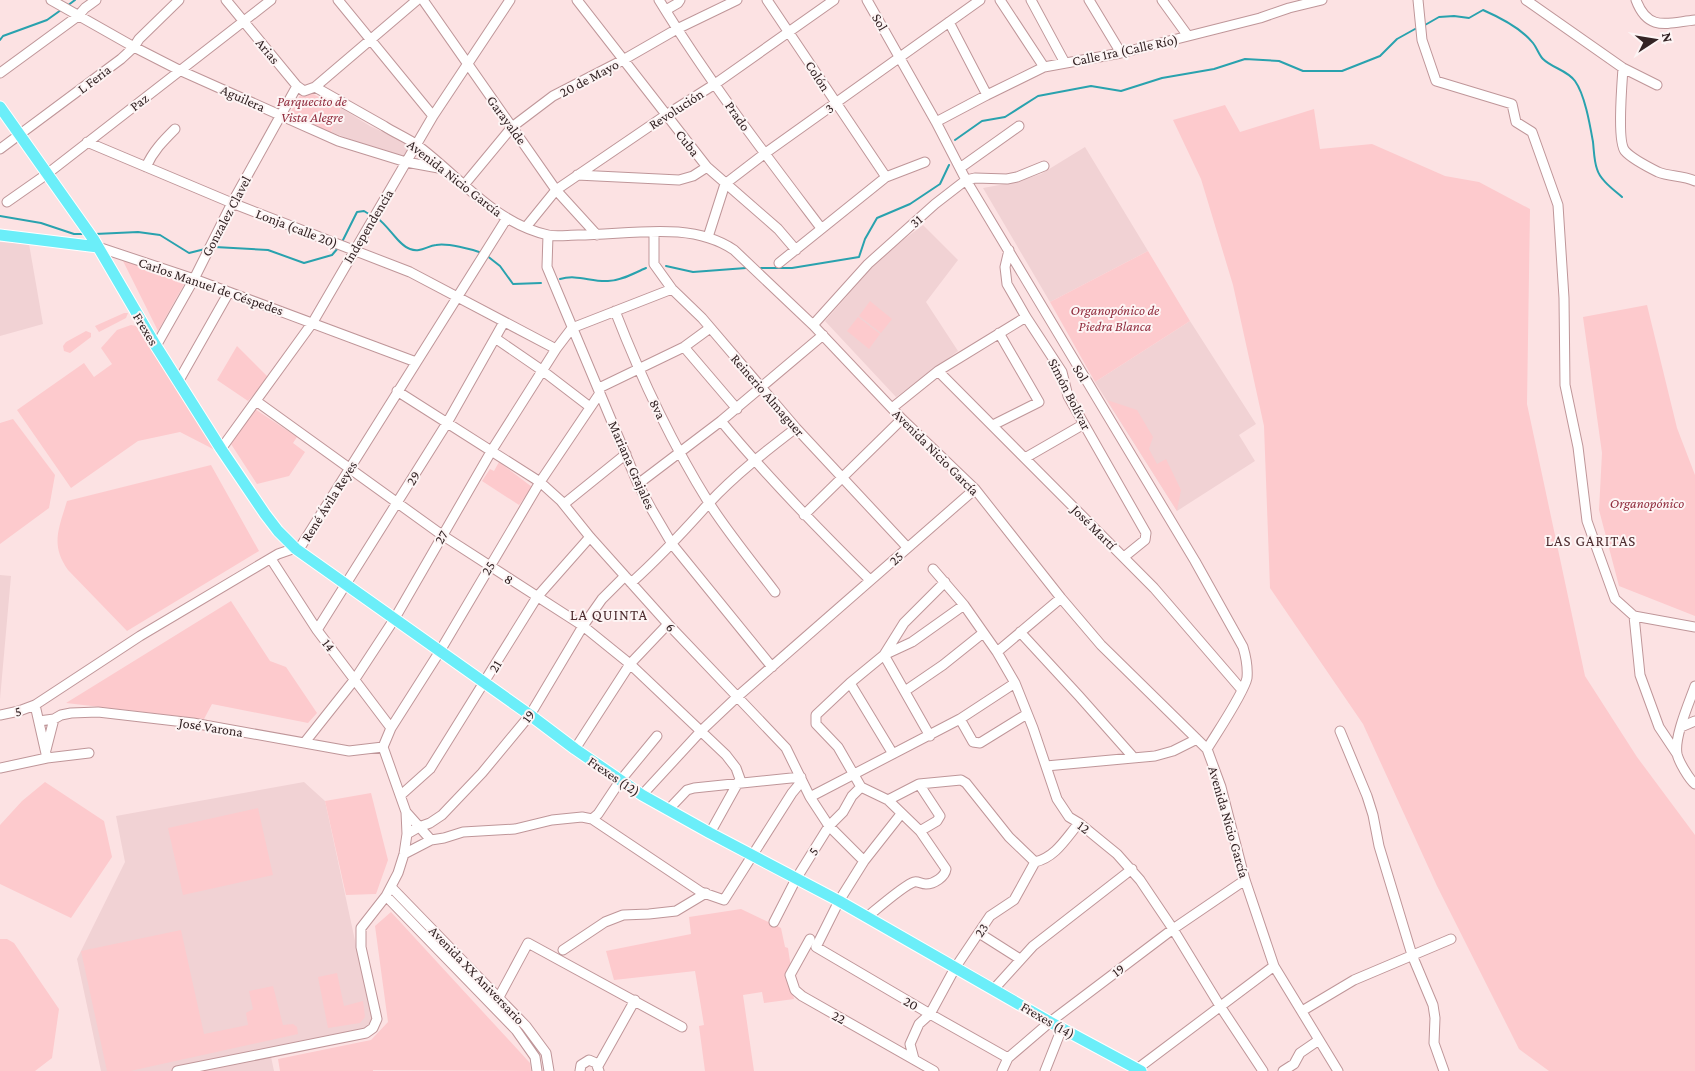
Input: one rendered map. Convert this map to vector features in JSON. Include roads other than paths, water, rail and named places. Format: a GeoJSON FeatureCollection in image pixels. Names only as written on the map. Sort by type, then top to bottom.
{"type":"FeatureCollection","features":[{"type":"Feature","properties":{"kind":"main road","name":"Frexes"},"geometry":{"type":"LineString","coordinates":[[0,107],[96,244],[156,346],[221,449],[272,523],[296,548]]}},
{"type":"Feature","properties":{"kind":"main road","name":"Carlos Manuel de Céspedes"},"geometry":{"type":"LineString","coordinates":[[0,235],[96,244]]}},
{"type":"Feature","properties":{"kind":"main road","name":"Frexes (12)"},"geometry":{"type":"LineString","coordinates":[[296,548],[485,682],[620,781],[668,810],[839,901],[955,968]]}},
{"type":"Feature","properties":{"kind":"main road","name":"Frexes (14)"},"geometry":{"type":"LineString","coordinates":[[955,968],[1138,1070]]}},
{"type":"Feature","properties":{"kind":"street","name":"Aguilera"},"geometry":{"type":"LineString","coordinates":[[51,0],[134,47],[180,70],[338,141],[406,162],[445,169]]}},
{"type":"Feature","properties":{"kind":"street"},"geometry":{"type":"LineString","coordinates":[[0,73],[74,14],[96,0]]}},
{"type":"Feature","properties":{"kind":"street","name":"L Feria"},"geometry":{"type":"LineString","coordinates":[[0,148],[121,59],[178,0]]}},
{"type":"Feature","properties":{"kind":"street","name":"Arias"},"geometry":{"type":"LineString","coordinates":[[226,0],[297,86]]}},
{"type":"Feature","properties":{"kind":"street","name":"Paz"},"geometry":{"type":"LineString","coordinates":[[7,202],[47,174],[271,0]]}},
{"type":"Feature","properties":{"kind":"street"},"geometry":{"type":"LineString","coordinates":[[338,0],[433,116]]}},
{"type":"Feature","properties":{"kind":"street"},"geometry":{"type":"LineString","coordinates":[[297,86],[304,91],[315,87],[417,0]]}},
{"type":"Feature","properties":{"kind":"street","name":"Garayalde"},"geometry":{"type":"LineString","coordinates":[[423,0],[556,190],[597,235]]}},
{"type":"Feature","properties":{"kind":"street","name":"Independencia"},"geometry":{"type":"LineString","coordinates":[[221,449],[313,322],[350,248],[370,224],[433,116],[510,0]]}},
{"type":"Feature","properties":{"kind":"street","name":"Cuba"},"geometry":{"type":"LineString","coordinates":[[576,0],[707,167],[778,229],[796,250]]}},
{"type":"Feature","properties":{"kind":"street","name":"Prado"},"geometry":{"type":"LineString","coordinates":[[660,0],[677,28],[764,154],[821,228]]}},
{"type":"Feature","properties":{"kind":"street"},"geometry":{"type":"LineString","coordinates":[[666,10],[680,0]]}},
{"type":"Feature","properties":{"kind":"street","name":"20 de Mayo"},"geometry":{"type":"LineString","coordinates":[[464,185],[512,127],[553,96],[622,60],[677,28],[737,0]]}},
{"type":"Feature","properties":{"kind":"street","name":"Colón"},"geometry":{"type":"LineString","coordinates":[[767,0],[886,176]]}},
{"type":"Feature","properties":{"kind":"street","name":"Revolución"},"geometry":{"type":"LineString","coordinates":[[526,227],[556,190],[576,175],[715,84],[834,0]]}},
{"type":"Feature","properties":{"kind":"street","name":"Sol"},"geometry":{"type":"LineString","coordinates":[[867,0],[936,122],[966,180],[1231,623],[1243,647],[1247,662],[1246,679],[1242,690],[1207,749]]}},
{"type":"Feature","properties":{"kind":"street","name":"3"},"geometry":{"type":"LineString","coordinates":[[725,184],[764,154],[980,0]]}},
{"type":"Feature","properties":{"kind":"street"},"geometry":{"type":"LineString","coordinates":[[1000,0],[1044,67]]}},
{"type":"Feature","properties":{"kind":"street"},"geometry":{"type":"LineString","coordinates":[[1031,0],[1065,63]]}},
{"type":"Feature","properties":{"kind":"street"},"geometry":{"type":"LineString","coordinates":[[1089,0],[1121,54]]}},
{"type":"Feature","properties":{"kind":"street"},"geometry":{"type":"LineString","coordinates":[[1162,0],[1188,36]]}},
{"type":"Feature","properties":{"kind":"street","name":"Calle 1ra (Calle Río)"},"geometry":{"type":"LineString","coordinates":[[936,122],[1044,67],[1121,54],[1260,18],[1290,4],[1322,0]]}},
{"type":"Feature","properties":{"kind":"street"},"geometry":{"type":"LineString","coordinates":[[1418,0],[1422,40],[1436,81],[1512,104],[1516,122],[1532,132],[1558,205],[1564,298],[1565,386],[1578,446],[1587,521],[1615,599],[1634,616],[1695,627]]}},
{"type":"Feature","properties":{"kind":"street"},"geometry":{"type":"LineString","coordinates":[[1526,0],[1623,68],[1657,85]]}},
{"type":"Feature","properties":{"kind":"street"},"geometry":{"type":"LineString","coordinates":[[1636,0],[1640,12],[1648,20],[1658,23],[1695,20]]}},
{"type":"Feature","properties":{"kind":"street"},"geometry":{"type":"LineString","coordinates":[[949,22],[987,95]]}},
{"type":"Feature","properties":{"kind":"street"},"geometry":{"type":"LineString","coordinates":[[1623,68],[1622,146],[1626,152],[1660,173],[1689,178],[1695,182]]}},
{"type":"Feature","properties":{"kind":"street","name":"Gonzalez Clavel"},"geometry":{"type":"LineString","coordinates":[[156,346],[297,86]]}},
{"type":"Feature","properties":{"kind":"street","name":"Avenida Nicio García"},"geometry":{"type":"LineString","coordinates":[[315,87],[416,145],[484,203],[507,218],[548,235],[654,232],[694,233],[708,236],[729,247],[813,325],[902,419],[975,489],[1061,598],[1101,645],[1198,738],[1207,749],[1221,787],[1245,880],[1274,966],[1338,1071]]}},
{"type":"Feature","properties":{"kind":"street"},"geometry":{"type":"LineString","coordinates":[[960,168],[1019,126]]}},
{"type":"Feature","properties":{"kind":"street"},"geometry":{"type":"LineString","coordinates":[[146,168],[160,142],[175,129]]}},
{"type":"Feature","properties":{"kind":"street","name":"Lonja (calle 20)"},"geometry":{"type":"LineString","coordinates":[[86,142],[232,203],[410,272],[556,349]]}},
{"type":"Feature","properties":{"kind":"street"},"geometry":{"type":"LineString","coordinates":[[779,263],[886,176],[925,162]]}},
{"type":"Feature","properties":{"kind":"street"},"geometry":{"type":"LineString","coordinates":[[966,180],[975,178],[1007,179],[1044,166]]}},
{"type":"Feature","properties":{"kind":"street"},"geometry":{"type":"LineString","coordinates":[[576,175],[679,180],[693,176],[707,167]]}},
{"type":"Feature","properties":{"kind":"street","name":"31"},"geometry":{"type":"LineString","coordinates":[[813,325],[880,252],[966,180]]}},
{"type":"Feature","properties":{"kind":"street"},"geometry":{"type":"LineString","coordinates":[[708,236],[725,184]]}},
{"type":"Feature","properties":{"kind":"street","name":"René Ávila Reyes"},"geometry":{"type":"LineString","coordinates":[[35,705],[140,636],[275,557],[301,546],[507,218]]}},
{"type":"Feature","properties":{"kind":"street","name":"Reinerio Almaguer"},"geometry":{"type":"LineString","coordinates":[[654,232],[654,264],[672,289],[710,328],[841,478],[907,547]]}},
{"type":"Feature","properties":{"kind":"street","name":"Mariana Grajales"},"geometry":{"type":"LineString","coordinates":[[548,235],[548,267],[638,484],[672,544],[772,667]]}},
{"type":"Feature","properties":{"kind":"street","name":"Carlos Manuel de Céspedes"},"geometry":{"type":"LineString","coordinates":[[96,244],[313,322],[416,362]]}},
{"type":"Feature","properties":{"kind":"street","name":"Simón Bolívar"},"geometry":{"type":"LineString","coordinates":[[1009,250],[1005,267],[1007,284],[1062,372],[1068,396],[1146,533],[1144,540],[1124,557]]}},
{"type":"Feature","properties":{"kind":"street"},"geometry":{"type":"LineString","coordinates":[[572,328],[672,289]]}},
{"type":"Feature","properties":{"kind":"street"},"geometry":{"type":"LineString","coordinates":[[178,382],[230,292]]}},
{"type":"Feature","properties":{"kind":"street","name":"8va"},"geometry":{"type":"LineString","coordinates":[[615,311],[638,369],[679,453],[709,503]]}},
{"type":"Feature","properties":{"kind":"street"},"geometry":{"type":"LineString","coordinates":[[892,408],[938,371],[1026,317]]}},
{"type":"Feature","properties":{"kind":"street","name":"29"},"geometry":{"type":"LineString","coordinates":[[317,630],[447,423],[504,322]]}},
{"type":"Feature","properties":{"kind":"street","name":"27"},"geometry":{"type":"LineString","coordinates":[[305,742],[355,679],[395,618],[492,450],[556,349],[572,328]]}},
{"type":"Feature","properties":{"kind":"street"},"geometry":{"type":"LineString","coordinates":[[599,391],[638,369],[684,347],[710,328]]}},
{"type":"Feature","properties":{"kind":"street"},"geometry":{"type":"LineString","coordinates":[[993,425],[1039,402],[998,333]]}},
{"type":"Feature","properties":{"kind":"street"},"geometry":{"type":"LineString","coordinates":[[638,484],[722,421],[823,335]]}},
{"type":"Feature","properties":{"kind":"street"},"geometry":{"type":"LineString","coordinates":[[495,338],[590,406]]}},
{"type":"Feature","properties":{"kind":"street"},"geometry":{"type":"LineString","coordinates":[[684,347],[737,408]]}},
{"type":"Feature","properties":{"kind":"street","name":"José Martí"},"geometry":{"type":"LineString","coordinates":[[938,371],[1154,588],[1242,690]]}},
{"type":"Feature","properties":{"kind":"street","name":"6"},"geometry":{"type":"LineString","coordinates":[[397,391],[540,482],[564,504],[590,537],[668,624],[786,748],[810,797],[829,826],[864,861]]}},
{"type":"Feature","properties":{"kind":"street","name":"25"},"geometry":{"type":"LineString","coordinates":[[383,747],[391,728],[440,651],[489,566],[540,482],[599,391]]}},
{"type":"Feature","properties":{"kind":"street","name":"8"},"geometry":{"type":"LineString","coordinates":[[256,402],[442,535],[583,626],[630,664],[726,755],[736,768],[739,781]]}},
{"type":"Feature","properties":{"kind":"street"},"geometry":{"type":"LineString","coordinates":[[804,515],[902,419]]}},
{"type":"Feature","properties":{"kind":"street"},"geometry":{"type":"LineString","coordinates":[[722,421],[754,461],[804,515],[870,580]]}},
{"type":"Feature","properties":{"kind":"street"},"geometry":{"type":"LineString","coordinates":[[1025,458],[1084,424]]}},
{"type":"Feature","properties":{"kind":"street"},"geometry":{"type":"LineString","coordinates":[[628,580],[672,544],[709,503],[754,461],[796,428]]}},
{"type":"Feature","properties":{"kind":"street"},"geometry":{"type":"LineString","coordinates":[[564,504],[626,454]]}},
{"type":"Feature","properties":{"kind":"street","name":"25"},"geometry":{"type":"LineString","coordinates":[[642,795],[701,731],[737,697],[975,489]]}},
{"type":"Feature","properties":{"kind":"street"},"geometry":{"type":"LineString","coordinates":[[709,503],[775,592]]}},
{"type":"Feature","properties":{"kind":"street"},"geometry":{"type":"LineString","coordinates":[[272,523],[280,537],[281,545],[275,557]]}},
{"type":"Feature","properties":{"kind":"street","name":"21"},"geometry":{"type":"LineString","coordinates":[[401,795],[430,769],[537,597],[590,537]]}},
{"type":"Feature","properties":{"kind":"street","name":"14"},"geometry":{"type":"LineString","coordinates":[[275,557],[317,630],[391,728]]}},
{"type":"Feature","properties":{"kind":"street","name":"12"},"geometry":{"type":"LineString","coordinates":[[932,569],[945,582],[998,652],[1015,683],[1057,799],[1069,817],[1117,854],[1132,869],[1174,929],[1220,1006],[1263,1071]]}},
{"type":"Feature","properties":{"kind":"street","name":"19"},"geometry":{"type":"LineString","coordinates":[[407,834],[442,815],[482,773],[530,715],[583,626],[602,600],[628,580]]}},
{"type":"Feature","properties":{"kind":"street"},"geometry":{"type":"LineString","coordinates":[[884,655],[904,623],[945,582]]}},
{"type":"Feature","properties":{"kind":"street"},"geometry":{"type":"LineString","coordinates":[[998,652],[1061,598]]}},
{"type":"Feature","properties":{"kind":"street"},"geometry":{"type":"LineString","coordinates":[[867,917],[909,884],[918,882],[930,883],[942,877],[946,869],[920,831],[888,800],[861,787],[838,748],[816,724],[816,714],[884,655],[912,642],[964,606]]}},
{"type":"Feature","properties":{"kind":"street"},"geometry":{"type":"LineString","coordinates":[[1634,616],[1640,675],[1659,727],[1677,754],[1690,780],[1695,784]]}},
{"type":"Feature","properties":{"kind":"street"},"geometry":{"type":"LineString","coordinates":[[575,749],[630,664],[668,624]]}},
{"type":"Feature","properties":{"kind":"street"},"geometry":{"type":"LineString","coordinates":[[1020,632],[1134,758]]}},
{"type":"Feature","properties":{"kind":"street"},"geometry":{"type":"LineString","coordinates":[[905,691],[943,665],[984,633]]}},
{"type":"Feature","properties":{"kind":"street"},"geometry":{"type":"LineString","coordinates":[[884,655],[930,736]]}},
{"type":"Feature","properties":{"kind":"street"},"geometry":{"type":"LineString","coordinates":[[850,683],[893,754]]}},
{"type":"Feature","properties":{"kind":"street"},"geometry":{"type":"LineString","coordinates":[[810,797],[930,736],[1015,683]]}},
{"type":"Feature","properties":{"kind":"street"},"geometry":{"type":"LineString","coordinates":[[1677,754],[1678,734],[1695,686]]}},
{"type":"Feature","properties":{"kind":"street"},"geometry":{"type":"LineString","coordinates":[[35,705],[46,755]]}},
{"type":"Feature","properties":{"kind":"street","name":"5"},"geometry":{"type":"LineString","coordinates":[[0,715],[35,705]]}},
{"type":"Feature","properties":{"kind":"street","name":"José Varona"},"geometry":{"type":"LineString","coordinates":[[39,720],[54,719],[61,715],[98,712],[193,723],[348,751],[383,747]]}},
{"type":"Feature","properties":{"kind":"street"},"geometry":{"type":"LineString","coordinates":[[960,719],[976,744],[1027,714]]}},
{"type":"Feature","properties":{"kind":"street"},"geometry":{"type":"LineString","coordinates":[[46,755],[54,719]]}},
{"type":"Feature","properties":{"kind":"street"},"geometry":{"type":"LineString","coordinates":[[1681,728],[1695,721]]}},
{"type":"Feature","properties":{"kind":"street"},"geometry":{"type":"LineString","coordinates":[[1340,731],[1373,815],[1379,846],[1412,955],[1433,1005],[1435,1018],[1434,1043],[1444,1071]]}},
{"type":"Feature","properties":{"kind":"street"},"geometry":{"type":"LineString","coordinates":[[592,820],[620,781],[657,736]]}},
{"type":"Feature","properties":{"kind":"street"},"geometry":{"type":"LineString","coordinates":[[1046,766],[1155,756],[1173,751],[1198,738]]}},
{"type":"Feature","properties":{"kind":"street"},"geometry":{"type":"LineString","coordinates":[[177,1071],[366,1033],[373,1028],[377,1019],[361,947],[361,928],[386,896],[398,873],[404,854],[407,834],[406,812],[383,747]]}},
{"type":"Feature","properties":{"kind":"street"},"geometry":{"type":"LineString","coordinates":[[0,768],[46,755],[89,753]]}},
{"type":"Feature","properties":{"kind":"street"},"geometry":{"type":"LineString","coordinates":[[668,810],[687,790],[694,788],[739,781],[801,779]]}},
{"type":"Feature","properties":{"kind":"street"},"geometry":{"type":"LineString","coordinates":[[404,854],[431,840],[463,832],[515,829],[552,820],[582,817],[592,820],[706,894],[724,900],[801,779]]}},
{"type":"Feature","properties":{"kind":"street"},"geometry":{"type":"LineString","coordinates":[[888,800],[920,784],[956,780],[966,782],[1009,837],[1035,862],[1050,857],[1079,823]]}},
{"type":"Feature","properties":{"kind":"street"},"geometry":{"type":"LineString","coordinates":[[710,833],[739,781]]}},
{"type":"Feature","properties":{"kind":"street"},"geometry":{"type":"LineString","coordinates":[[920,784],[940,816],[937,821],[920,831]]}},
{"type":"Feature","properties":{"kind":"street","name":"5"},"geometry":{"type":"LineString","coordinates":[[774,922],[796,879],[829,826],[843,812],[852,796],[861,787]]}},
{"type":"Feature","properties":{"kind":"street"},"geometry":{"type":"LineString","coordinates":[[406,812],[431,840]]}},
{"type":"Feature","properties":{"kind":"street"},"geometry":{"type":"LineString","coordinates":[[839,901],[864,861],[901,814]]}},
{"type":"Feature","properties":{"kind":"street","name":"23"},"geometry":{"type":"LineString","coordinates":[[914,1060],[910,1044],[919,1024],[930,1014],[955,968],[990,916],[1014,900],[1035,862]]}},
{"type":"Feature","properties":{"kind":"street"},"geometry":{"type":"LineString","coordinates":[[994,989],[1033,946],[1132,869]]}},
{"type":"Feature","properties":{"kind":"street","name":"19"},"geometry":{"type":"LineString","coordinates":[[1002,1071],[1008,1058],[1050,1022],[1174,929],[1245,880]]}},
{"type":"Feature","properties":{"kind":"street","name":"Avenida XX Aniversario"},"geometry":{"type":"LineString","coordinates":[[391,886],[526,1026],[546,1053],[549,1071]]}},
{"type":"Feature","properties":{"kind":"street"},"geometry":{"type":"LineString","coordinates":[[563,950],[614,918],[623,915],[676,911],[706,894]]}},
{"type":"Feature","properties":{"kind":"street","name":"Avenida XX Aniversario"},"geometry":{"type":"LineString","coordinates":[[386,896],[516,1030],[536,1057],[537,1071]]}},
{"type":"Feature","properties":{"kind":"street","name":"20"},"geometry":{"type":"LineString","coordinates":[[839,901],[816,947],[1008,1058]]}},
{"type":"Feature","properties":{"kind":"street"},"geometry":{"type":"LineString","coordinates":[[979,933],[1020,959]]}},
{"type":"Feature","properties":{"kind":"street","name":"22"},"geometry":{"type":"LineString","coordinates":[[810,939],[790,976],[796,990],[802,996],[934,1071]]}},
{"type":"Feature","properties":{"kind":"street"},"geometry":{"type":"LineString","coordinates":[[1302,1011],[1354,980],[1451,939]]}},
{"type":"Feature","properties":{"kind":"street"},"geometry":{"type":"LineString","coordinates":[[499,997],[528,943],[682,1027]]}},
{"type":"Feature","properties":{"kind":"street"},"geometry":{"type":"LineString","coordinates":[[1138,1070],[1274,966]]}},
{"type":"Feature","properties":{"kind":"street"},"geometry":{"type":"LineString","coordinates":[[580,1071],[581,1065],[588,1060],[594,1061],[600,1069],[635,1000]]}},
{"type":"Feature","properties":{"kind":"street"},"geometry":{"type":"LineString","coordinates":[[1045,1071],[1062,1028]]}},
{"type":"Feature","properties":{"kind":"street"},"geometry":{"type":"LineString","coordinates":[[1283,1071],[1294,1064],[1300,1053],[1320,1040]]}},
{"type":"Feature","properties":{"kind":"waterway"},"geometry":{"type":"LineString","coordinates":[[67,6],[75,0]]}},
{"type":"Feature","properties":{"kind":"waterway"},"geometry":{"type":"LineString","coordinates":[[0,40],[3,36],[47,20],[61,10]]}},
{"type":"Feature","properties":{"kind":"waterway"},"geometry":{"type":"LineString","coordinates":[[1425,25],[1439,17],[1469,18],[1483,10],[1523,33],[1533,43],[1543,59],[1572,77],[1579,87],[1587,110],[1595,163],[1601,177],[1622,197]]}},
{"type":"Feature","properties":{"kind":"waterway"},"geometry":{"type":"LineString","coordinates":[[955,140],[982,121],[1005,117],[1038,96],[1091,86],[1121,91],[1162,78],[1214,69],[1245,59],[1279,61],[1303,71],[1342,71],[1380,56],[1397,39],[1415,29]]}},
{"type":"Feature","properties":{"kind":"waterway"},"geometry":{"type":"LineString","coordinates":[[761,268],[792,268],[859,257],[865,239],[877,218],[910,204],[940,184],[949,165]]}},
{"type":"Feature","properties":{"kind":"waterway"},"geometry":{"type":"LineString","coordinates":[[342,242],[357,212],[364,211],[372,216]]}},
{"type":"Feature","properties":{"kind":"waterway"},"geometry":{"type":"LineString","coordinates":[[0,216],[41,223],[74,234],[83,234]]}},
{"type":"Feature","properties":{"kind":"waterway"},"geometry":{"type":"LineString","coordinates":[[377,218],[402,244],[410,249],[420,250],[436,245],[447,245],[482,253]]}},
{"type":"Feature","properties":{"kind":"waterway"},"geometry":{"type":"LineString","coordinates":[[95,234],[138,232],[160,235],[189,253],[205,249]]}},
{"type":"Feature","properties":{"kind":"waterway"},"geometry":{"type":"LineString","coordinates":[[215,247],[268,250],[304,263],[332,255],[338,248]]}},
{"type":"Feature","properties":{"kind":"waterway"},"geometry":{"type":"LineString","coordinates":[[486,255],[500,266],[513,284],[541,283]]}},
{"type":"Feature","properties":{"kind":"waterway"},"geometry":{"type":"LineString","coordinates":[[666,266],[693,272],[746,268]]}},
{"type":"Feature","properties":{"kind":"waterway"},"geometry":{"type":"LineString","coordinates":[[560,279],[572,277],[613,281],[646,268]]}},
{"type":"Feature","properties":{"kind":"district","name":"LAS GARITAS"},"geometry":{"type":"Point","coordinates":[1591,541]}},
{"type":"Feature","properties":{"kind":"district","name":"LA QUINTA"},"geometry":{"type":"Point","coordinates":[609,615]}},
{"type":"Feature","properties":{"kind":"park label","name":"Parquecito de Vista Alegre"},"geometry":{"type":"Point","coordinates":[312,109]}},
{"type":"Feature","properties":{"kind":"park label","name":"Organopónico de Piedra Blanca"},"geometry":{"type":"Point","coordinates":[1115,318]}},
{"type":"Feature","properties":{"kind":"park label","name":"Organopónico"},"geometry":{"type":"Point","coordinates":[1647,503]}}]}
